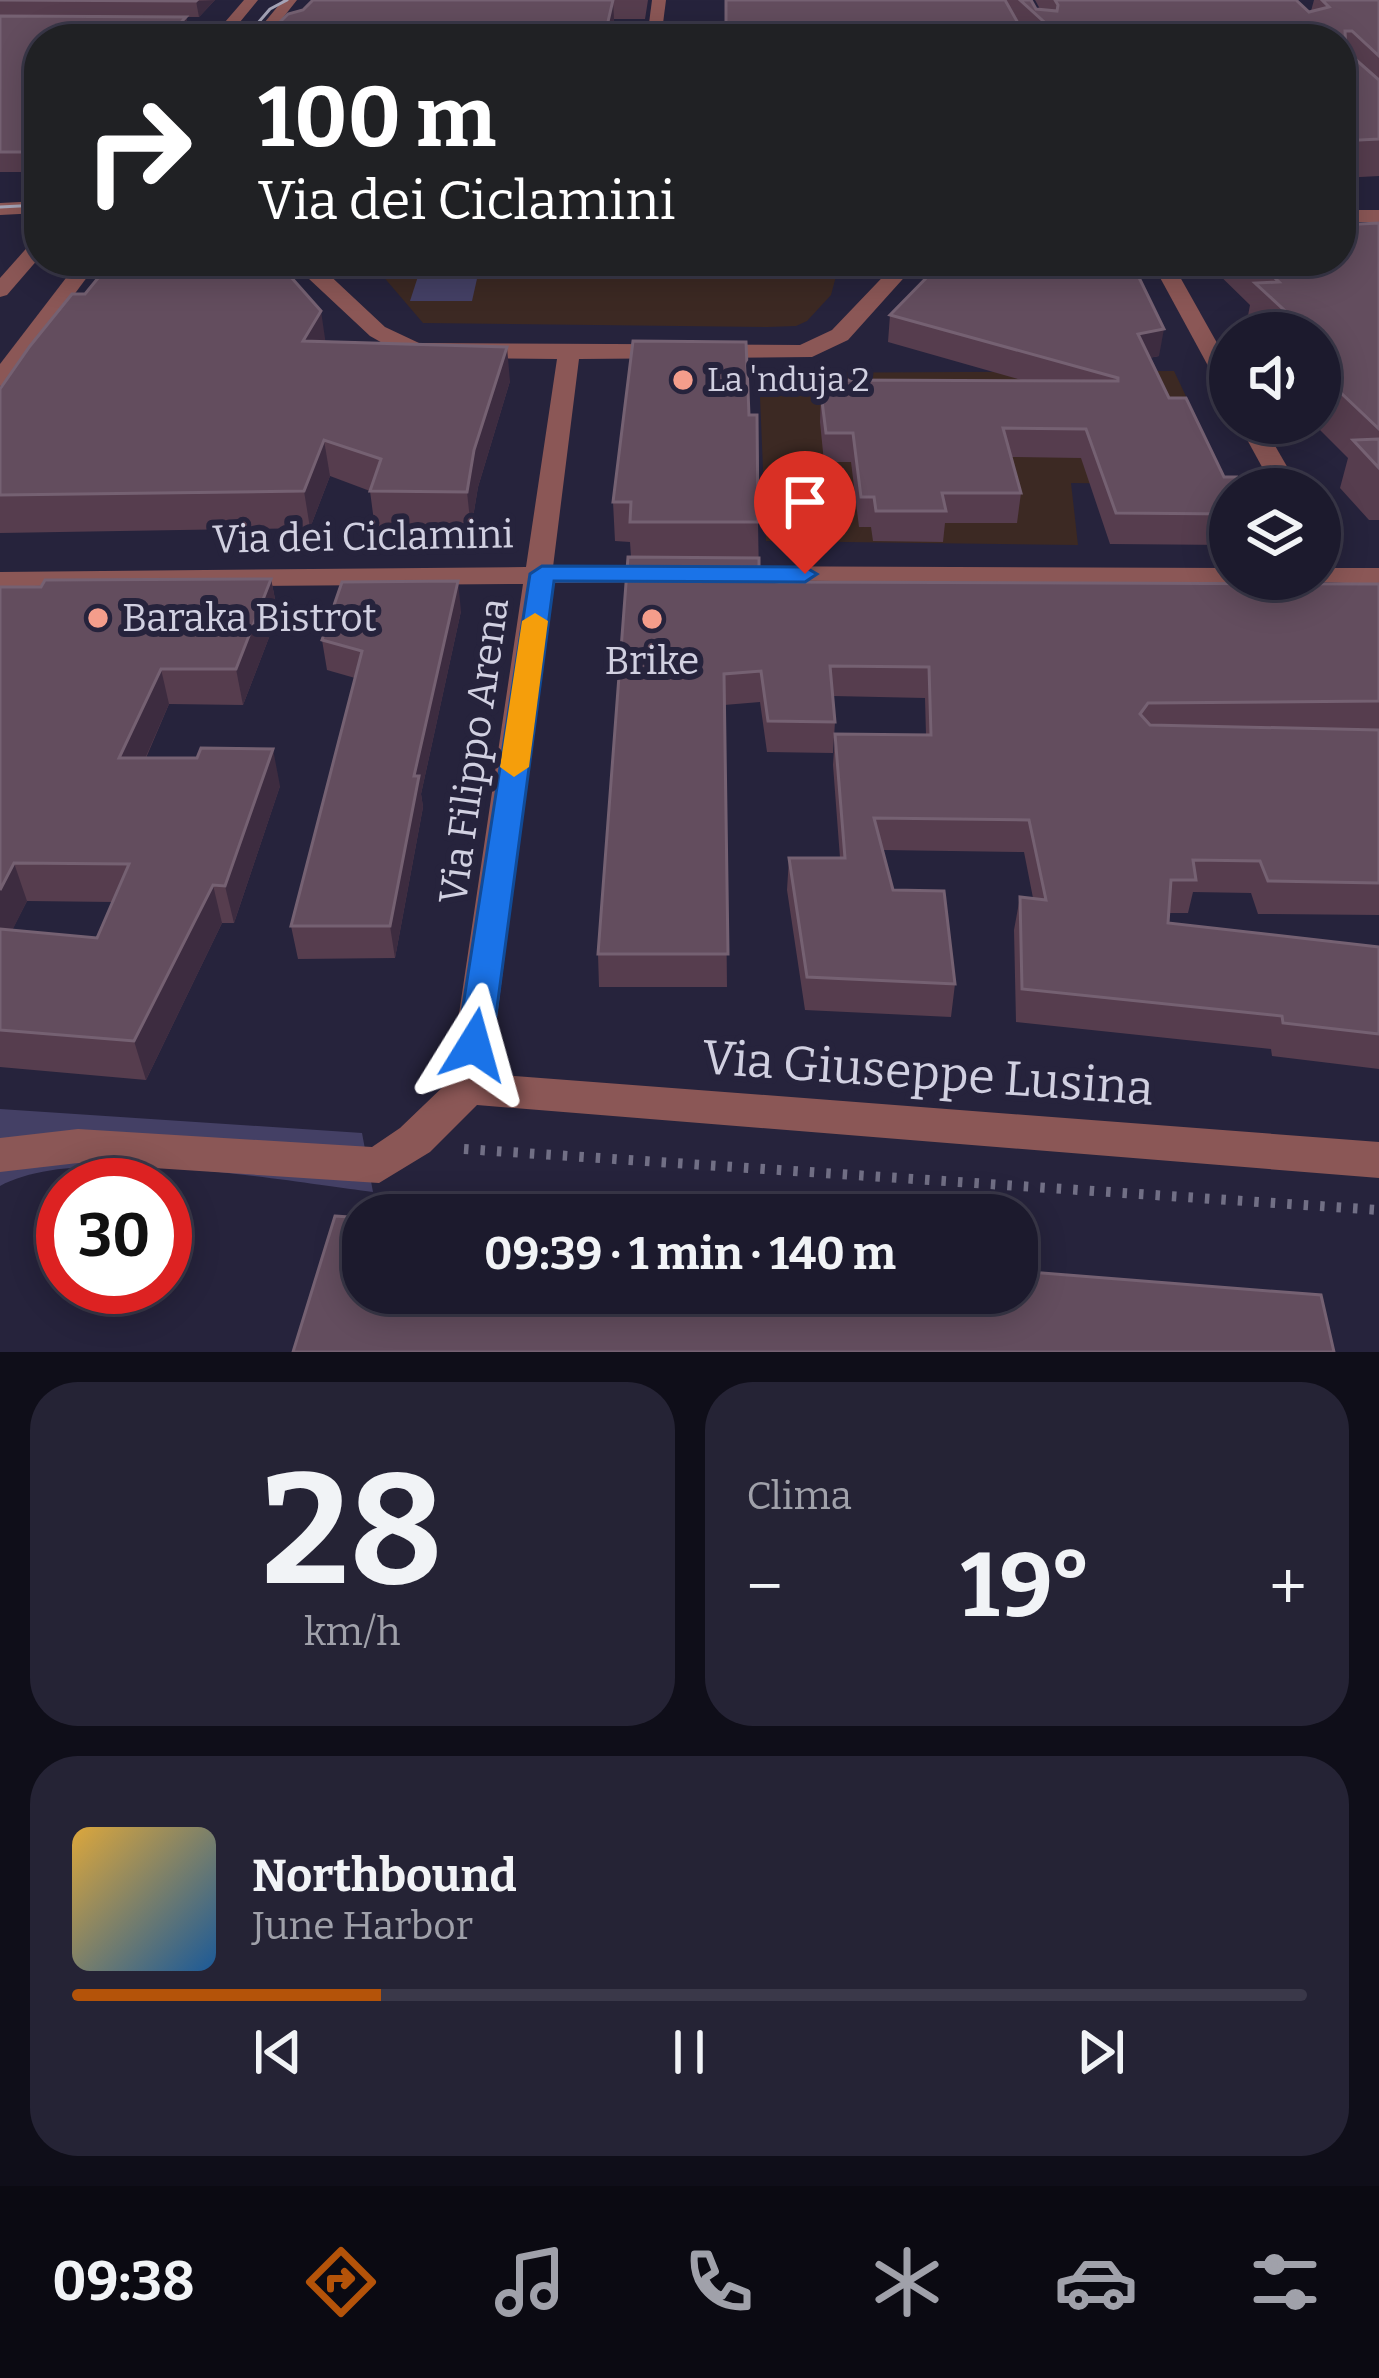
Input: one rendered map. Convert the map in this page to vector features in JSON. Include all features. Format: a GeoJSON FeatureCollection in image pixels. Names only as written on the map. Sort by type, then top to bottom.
{"type":"FeatureCollection","features":[{"type":"Feature","properties":{"kind":"street"},"geometry":{"type":"LineString","coordinates":[[256,24],[276,0]]}},
{"type":"Feature","properties":{"kind":"street"},"geometry":{"type":"LineString","coordinates":[[259,24],[290,0]]}},
{"type":"Feature","properties":{"kind":"street"},"geometry":{"type":"LineString","coordinates":[[302,24],[323,0]]}},
{"type":"Feature","properties":{"kind":"street"},"geometry":{"type":"LineString","coordinates":[[153,24],[207,19],[223,24]]}},
{"type":"Feature","properties":{"kind":"street"},"geometry":{"type":"LineString","coordinates":[[0,291],[24,263]]}},
{"type":"Feature","properties":{"kind":"street"},"geometry":{"type":"LineString","coordinates":[[0,379],[77,276]]}},
{"type":"Feature","properties":{"kind":"street"},"geometry":{"type":"LineString","coordinates":[[322,276],[382,334],[401,345],[452,352],[569,353],[804,352],[831,342],[848,328],[895,276]]}},
{"type":"Feature","properties":{"kind":"street"},"geometry":{"type":"LineString","coordinates":[[1169,276],[1209,348]]}},
{"type":"Feature","properties":{"kind":"street","name":"Via Filippo Arena"},"geometry":{"type":"LineString","coordinates":[[468,1088],[569,353]]}},
{"type":"Feature","properties":{"kind":"street","name":"Via dei Ciclamini"},"geometry":{"type":"LineString","coordinates":[[0,580],[542,574],[1209,576]]}},
{"type":"Feature","properties":{"kind":"street"},"geometry":{"type":"LineString","coordinates":[[1341,576],[1379,576]]}},
{"type":"Feature","properties":{"kind":"street"},"geometry":{"type":"LineString","coordinates":[[0,1155],[78,1146],[379,1165],[416,1141],[468,1088]]}},
{"type":"Feature","properties":{"kind":"street","name":"Via Giuseppe Lusina"},"geometry":{"type":"LineString","coordinates":[[468,1088],[1379,1160]]}},
{"type":"Feature","properties":{"kind":"path"},"geometry":{"type":"LineString","coordinates":[[468,1088],[458,1149],[1379,1210]]}},
{"type":"Feature","properties":{"kind":"shaded area"},"geometry":{"type":"Polygon","coordinates":[[[383,276],[836,276],[831,295],[796,326],[423,323],[383,276]]]}},
{"type":"Feature","properties":{"kind":"shaded area"},"geometry":{"type":"Polygon","coordinates":[[[418,276],[478,276],[472,301],[410,301],[418,276]]]}},
{"type":"Feature","properties":{"kind":"shaded area"},"geometry":{"type":"Polygon","coordinates":[[[1174,371],[1220,468],[1209,468],[1209,485],[1071,483],[1078,545],[766,541],[759,373],[1174,371]]]}},
{"type":"Feature","properties":{"kind":"shaded area"},"geometry":{"type":"Polygon","coordinates":[[[781,468],[844,468],[851,524],[785,524],[781,468]]]}},
{"type":"Feature","properties":{"kind":"shaded area"},"geometry":{"type":"Polygon","coordinates":[[[0,1109],[362,1133],[373,1192],[192,1170],[192,1158],[36,1158],[36,1173],[0,1186],[0,1109]]]}},
{"type":"Feature","properties":{"kind":"building"},"geometry":{"type":"Polygon","coordinates":[[[0,0],[197,0],[196,1],[0,0]]]}},
{"type":"Feature","properties":{"kind":"building"},"geometry":{"type":"Polygon","coordinates":[[[313,0],[613,0],[607,24],[278,24],[288,14],[303,10],[313,0]]]}},
{"type":"Feature","properties":{"kind":"building"},"geometry":{"type":"Polygon","coordinates":[[[726,0],[1005,0],[1019,24],[726,24],[726,0]]]}},
{"type":"Feature","properties":{"kind":"building"},"geometry":{"type":"Polygon","coordinates":[[[1020,0],[1031,0],[1036,9],[1057,11],[1055,0],[1296,0],[1309,12],[1329,7],[1322,0],[1379,0],[1379,56],[1356,35],[1356,24],[1046,24],[1020,0]]]}},
{"type":"Feature","properties":{"kind":"building"},"geometry":{"type":"Polygon","coordinates":[[[0,16],[186,17],[179,24],[24,24],[24,152],[0,152],[0,16]]]}},
{"type":"Feature","properties":{"kind":"building"},"geometry":{"type":"Polygon","coordinates":[[[1356,60],[1379,80],[1379,139],[1356,140],[1356,60]]]}},
{"type":"Feature","properties":{"kind":"building"},"geometry":{"type":"Polygon","coordinates":[[[1379,223],[1379,429],[1341,393],[1341,312],[1286,312],[1255,283],[1279,282],[1273,276],[1356,276],[1356,224],[1379,223]]]}},
{"type":"Feature","properties":{"kind":"building"},"geometry":{"type":"Polygon","coordinates":[[[100,276],[290,276],[321,311],[303,341],[507,347],[474,450],[467,492],[370,491],[381,459],[324,440],[304,491],[0,495],[0,389],[72,294],[85,294],[100,276]]]}},
{"type":"Feature","properties":{"kind":"building"},"geometry":{"type":"Polygon","coordinates":[[[928,276],[1138,276],[1164,329],[1138,334],[1169,398],[1186,398],[1220,468],[1209,468],[1209,514],[1116,513],[1086,429],[1003,428],[1021,493],[942,493],[946,511],[876,511],[874,497],[861,497],[853,433],[826,433],[821,393],[845,393],[843,380],[1118,378],[890,315],[928,276]]]}},
{"type":"Feature","properties":{"kind":"building"},"geometry":{"type":"Polygon","coordinates":[[[633,341],[746,342],[749,415],[757,415],[758,522],[630,522],[631,502],[613,502],[633,341]]]}},
{"type":"Feature","properties":{"kind":"building"},"geometry":{"type":"Polygon","coordinates":[[[1379,439],[1379,468],[1353,440],[1379,439]]]}},
{"type":"Feature","properties":{"kind":"building"},"geometry":{"type":"Polygon","coordinates":[[[628,557],[759,558],[759,580],[779,582],[1209,583],[1209,600],[1341,600],[1341,584],[1379,584],[1379,701],[1148,703],[1140,714],[1150,725],[1379,730],[1379,883],[1268,881],[1260,861],[1193,860],[1196,880],[1171,880],[1168,923],[1379,947],[1379,1034],[1283,1023],[1282,1016],[1022,989],[1020,897],[1046,900],[1029,820],[874,818],[893,890],[944,891],[955,984],[807,977],[789,858],[845,858],[835,734],[931,735],[929,667],[830,666],[835,722],[768,721],[761,671],[724,674],[728,954],[598,954],[628,557]]]}},
{"type":"Feature","properties":{"kind":"building"},"geometry":{"type":"Polygon","coordinates":[[[271,579],[236,669],[161,669],[119,758],[197,758],[201,748],[273,749],[225,886],[213,885],[134,1041],[0,1030],[0,929],[97,938],[129,864],[14,863],[0,890],[0,587],[41,587],[45,580],[271,579]]]}},
{"type":"Feature","properties":{"kind":"building"},"geometry":{"type":"Polygon","coordinates":[[[458,581],[414,776],[419,776],[390,926],[291,926],[362,651],[322,640],[342,582],[458,581]]]}},
{"type":"Feature","properties":{"kind":"building"},"geometry":{"type":"Polygon","coordinates":[[[335,1216],[342,1216],[342,1314],[1038,1314],[1038,1273],[1321,1295],[1334,1352],[293,1352],[335,1216]]]}},
{"type":"Feature","properties":{"kind":"tram line"},"geometry":{"type":"LineString","coordinates":[[257,24],[287,0]]}},
{"type":"Feature","properties":{"kind":"tram line"},"geometry":{"type":"LineString","coordinates":[[0,207],[24,206]]}},
{"type":"Feature","properties":{"kind":"slow traffic"},"geometry":{"type":"LineString","coordinates":[[514,767],[535,621]]}},
{"type":"Feature","properties":{"kind":"place","name":"La 'nduja 2"},"geometry":{"type":"Point","coordinates":[683,380]}},
{"type":"Feature","properties":{"kind":"place","name":"Baraka Bistrot"},"geometry":{"type":"Point","coordinates":[98,618]}},
{"type":"Feature","properties":{"kind":"place","name":"Brike"},"geometry":{"type":"Point","coordinates":[652,619]}},
{"type":"Feature","properties":{"kind":"route"},"geometry":{"type":"LineString","coordinates":[[474,1045],[542,574],[805,574]]}}]}
